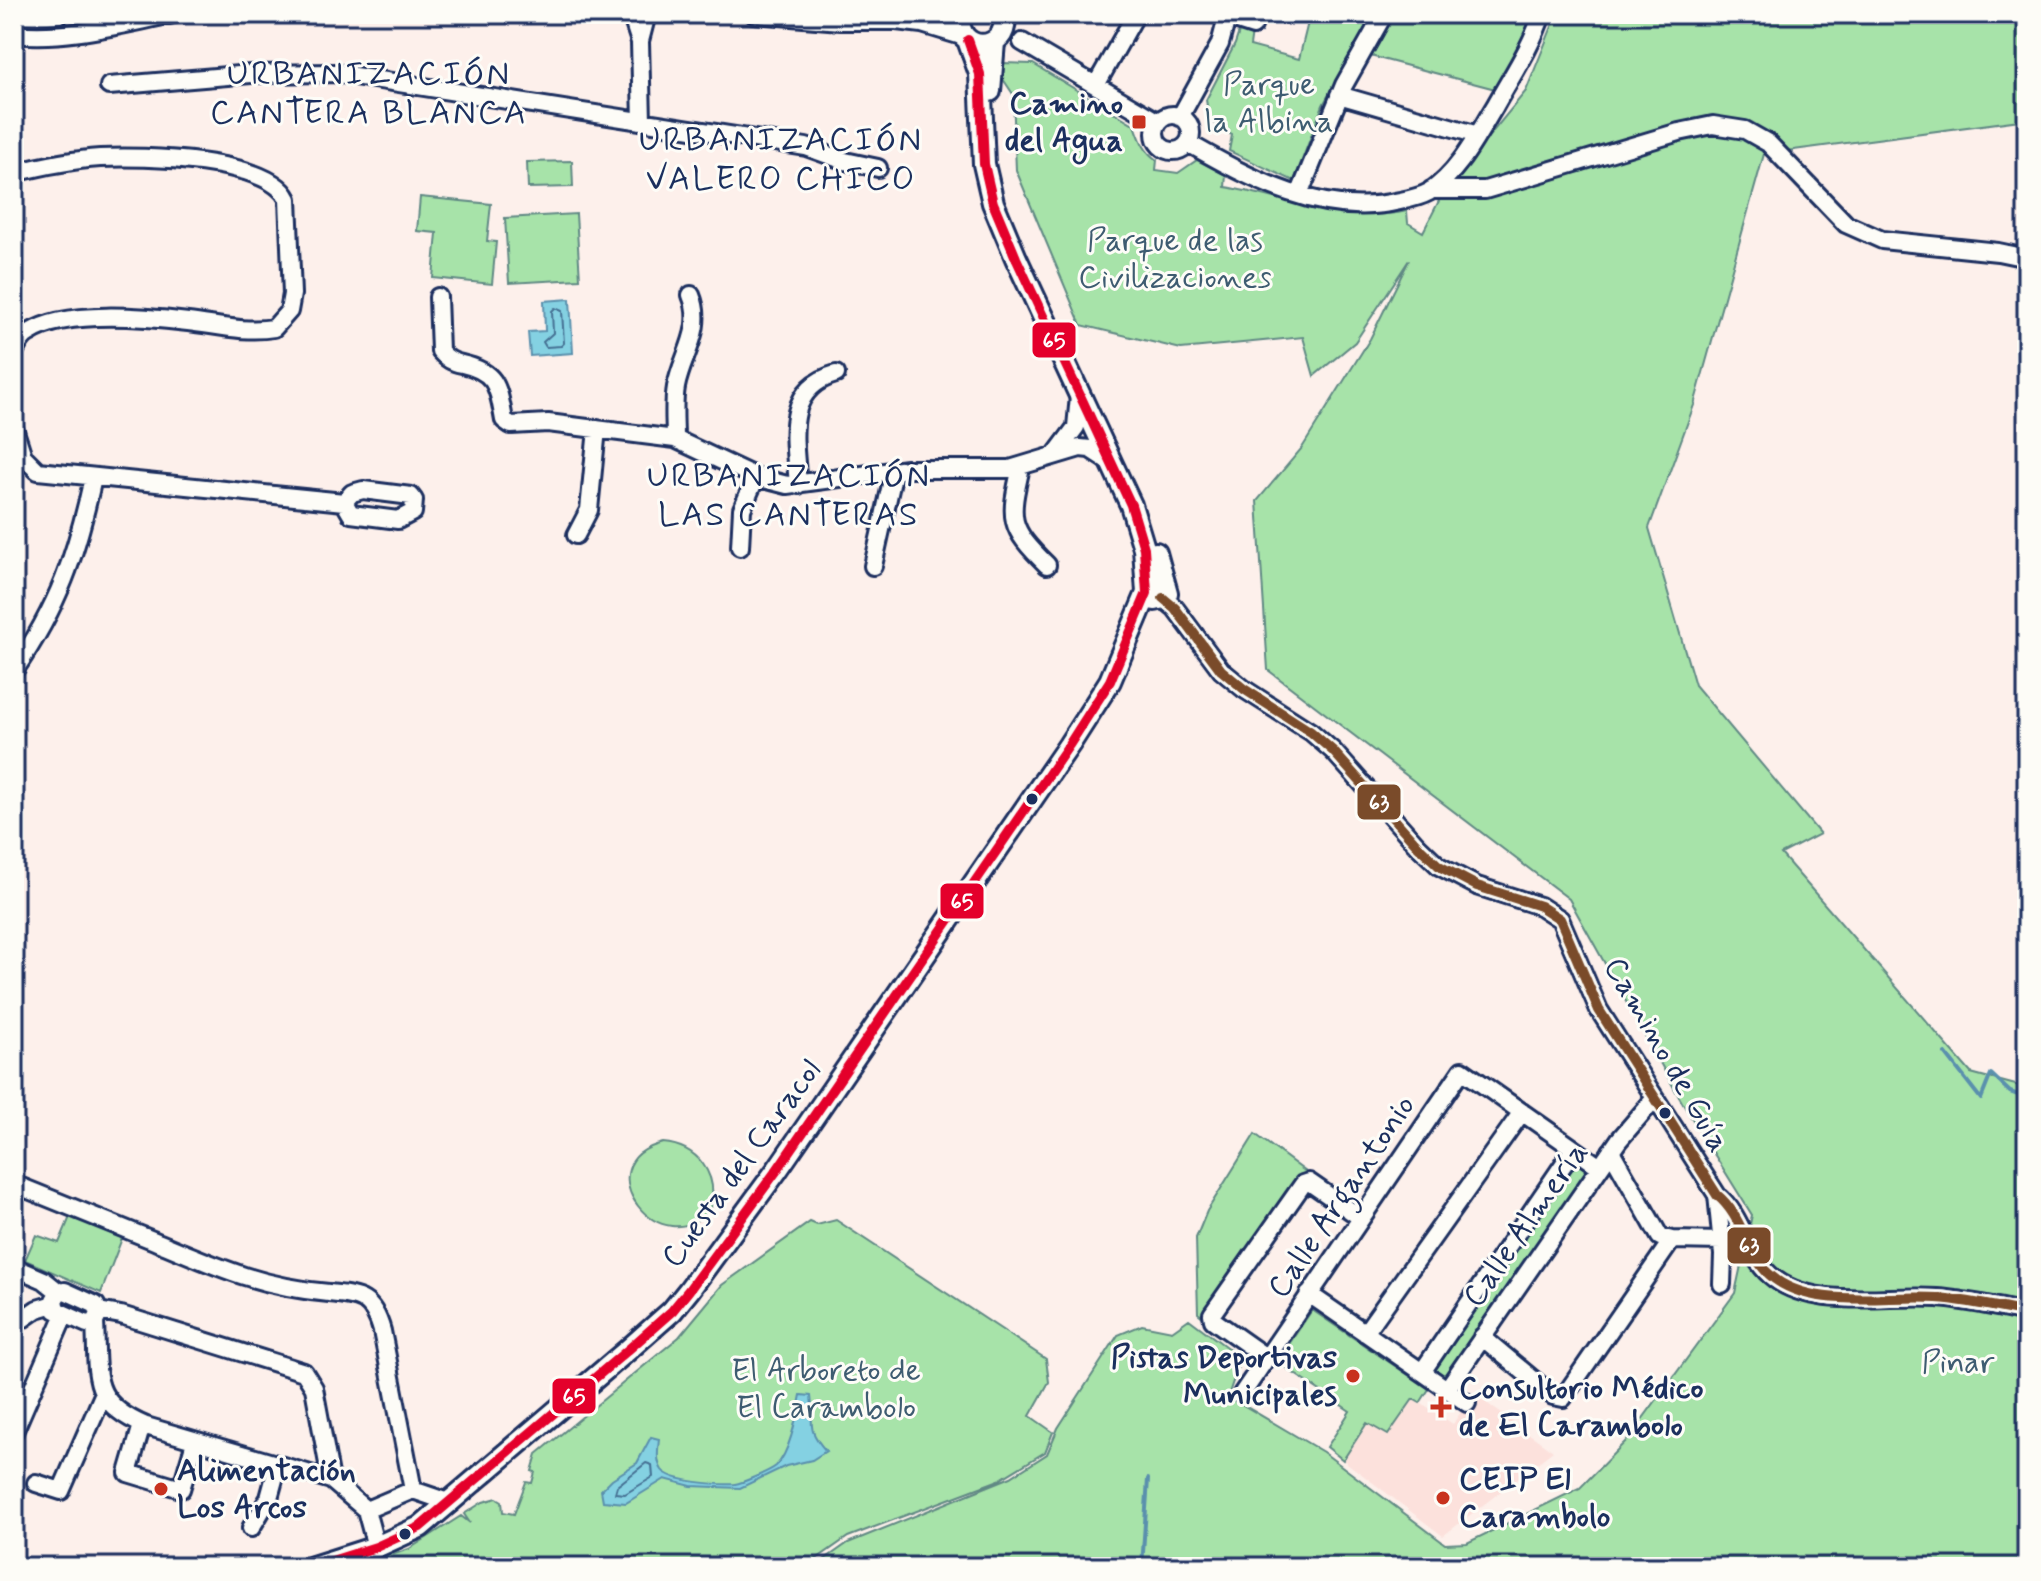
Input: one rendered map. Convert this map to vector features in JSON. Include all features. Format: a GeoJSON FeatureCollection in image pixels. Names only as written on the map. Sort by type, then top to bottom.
{"type":"FeatureCollection","features":[{"type":"Feature","properties":{"kind":"main road","name":"Cuesta del Caracol"},"geometry":{"type":"LineString","coordinates":[[313,1567],[413,1532],[451,1503],[672,1311],[801,1136],[1110,681],[1158,591],[1135,517],[993,203],[984,164],[980,74],[959,24],[960,14]]}},
{"type":"Feature","properties":{"kind":"main road"},"geometry":{"type":"LineString","coordinates":[[966,38],[981,45],[1001,27]]}},
{"type":"Feature","properties":{"kind":"main road"},"geometry":{"type":"LineString","coordinates":[[1001,27],[990,98],[998,181],[1019,240],[1145,513],[1158,591]]}},
{"type":"Feature","properties":{"kind":"street"},"geometry":{"type":"LineString","coordinates":[[14,14],[60,14]]}},
{"type":"Feature","properties":{"kind":"street"},"geometry":{"type":"LineString","coordinates":[[14,34],[32,36],[92,30],[174,14]]}},
{"type":"Feature","properties":{"kind":"street"},"geometry":{"type":"LineString","coordinates":[[631,14],[640,42]]}},
{"type":"Feature","properties":{"kind":"street"},"geometry":{"type":"LineString","coordinates":[[642,121],[640,42],[647,14]]}},
{"type":"Feature","properties":{"kind":"street"},"geometry":{"type":"LineString","coordinates":[[754,14],[922,24],[966,38]]}},
{"type":"Feature","properties":{"kind":"street"},"geometry":{"type":"LineString","coordinates":[[1096,85],[1136,14]]}},
{"type":"Feature","properties":{"kind":"street"},"geometry":{"type":"LineString","coordinates":[[1299,195],[1339,95],[1384,14]]}},
{"type":"Feature","properties":{"kind":"street"},"geometry":{"type":"LineString","coordinates":[[1188,143],[1255,181],[1299,195],[1358,206],[1388,204],[1420,196],[1431,190],[1465,157],[1542,14]]}},
{"type":"Feature","properties":{"kind":"street"},"geometry":{"type":"LineString","coordinates":[[1180,117],[1220,44],[1228,16],[1253,26]]}},
{"type":"Feature","properties":{"kind":"street"},"geometry":{"type":"LineString","coordinates":[[1001,27],[1158,122]]}},
{"type":"Feature","properties":{"kind":"street"},"geometry":{"type":"LineString","coordinates":[[109,86],[251,74],[335,73],[806,147],[845,161],[878,168]]}},
{"type":"Feature","properties":{"kind":"street"},"geometry":{"type":"LineString","coordinates":[[1339,95],[1478,135]]}},
{"type":"Feature","properties":{"kind":"street"},"geometry":{"type":"LineString","coordinates":[[1168,116],[1180,117],[1190,128],[1188,143],[1179,150],[1164,149],[1155,137],[1158,122],[1168,116]]}},
{"type":"Feature","properties":{"kind":"street"},"geometry":{"type":"LineString","coordinates":[[1431,190],[1485,190],[1679,132],[1713,125],[1745,130],[1768,143],[1846,224],[1882,240],[2027,258]]}},
{"type":"Feature","properties":{"kind":"street"},"geometry":{"type":"LineString","coordinates":[[14,173],[101,158],[179,160],[260,175],[284,189],[288,199],[292,294],[289,311],[274,328],[252,330],[171,320],[85,319],[43,326],[27,333],[14,352]]}},
{"type":"Feature","properties":{"kind":"street"},"geometry":{"type":"LineString","coordinates":[[675,439],[675,392],[696,324],[691,295]]}},
{"type":"Feature","properties":{"kind":"street"},"geometry":{"type":"LineString","coordinates":[[438,297],[440,351],[452,362],[488,374],[497,388],[506,423],[548,423],[675,439],[756,477],[787,485],[894,471],[1021,467],[1080,448],[1099,453],[1110,462]]}},
{"type":"Feature","properties":{"kind":"street"},"geometry":{"type":"LineString","coordinates":[[798,485],[797,412],[812,385],[836,374]]}},
{"type":"Feature","properties":{"kind":"street"},"geometry":{"type":"LineString","coordinates":[[1054,456],[1076,427],[1079,396]]}},
{"type":"Feature","properties":{"kind":"street"},"geometry":{"type":"LineString","coordinates":[[14,428],[23,456],[38,471],[344,502]]}},
{"type":"Feature","properties":{"kind":"street"},"geometry":{"type":"LineString","coordinates":[[576,535],[589,510],[597,429]]}},
{"type":"Feature","properties":{"kind":"street"},"geometry":{"type":"LineString","coordinates":[[1021,467],[1013,504],[1016,528],[1025,543],[1047,565]]}},
{"type":"Feature","properties":{"kind":"street"},"geometry":{"type":"LineString","coordinates":[[873,566],[894,471]]}},
{"type":"Feature","properties":{"kind":"street"},"geometry":{"type":"LineString","coordinates":[[740,547],[742,509],[756,477]]}},
{"type":"Feature","properties":{"kind":"street"},"geometry":{"type":"LineString","coordinates":[[14,671],[45,624],[63,585],[93,478]]}},
{"type":"Feature","properties":{"kind":"street","name":"Camino de Guía"},"geometry":{"type":"LineString","coordinates":[[1158,591],[1221,670],[1311,732],[1348,765],[1439,866],[1477,886],[1540,906],[1560,919],[1599,1010],[1717,1195],[1734,1212],[1759,1263],[1768,1274],[1791,1288],[1840,1297],[1940,1298],[2027,1313]]}},
{"type":"Feature","properties":{"kind":"street","name":"Calle Argantonio"},"geometry":{"type":"LineString","coordinates":[[1242,1394],[1462,1070],[1522,1112]]}},
{"type":"Feature","properties":{"kind":"street","name":"Calle Almería"},"geometry":{"type":"LineString","coordinates":[[1447,1389],[1611,1151],[1655,1098]]}},
{"type":"Feature","properties":{"kind":"street"},"geometry":{"type":"LineString","coordinates":[[1365,1333],[1522,1112],[1600,1167]]}},
{"type":"Feature","properties":{"kind":"street","name":"Calle Almería"},"geometry":{"type":"LineString","coordinates":[[1422,1372],[1574,1149]]}},
{"type":"Feature","properties":{"kind":"street"},"geometry":{"type":"LineString","coordinates":[[1611,1151],[1657,1234],[1672,1240],[1722,1241]]}},
{"type":"Feature","properties":{"kind":"street"},"geometry":{"type":"LineString","coordinates":[[1267,1358],[1213,1320],[1212,1314],[1303,1184],[1309,1182],[1361,1218]]}},
{"type":"Feature","properties":{"kind":"street"},"geometry":{"type":"LineString","coordinates":[[14,1184],[248,1279],[298,1290],[354,1296],[365,1301],[375,1312],[382,1331],[413,1490]]}},
{"type":"Feature","properties":{"kind":"street"},"geometry":{"type":"LineString","coordinates":[[1717,1195],[1722,1241],[1722,1284]]}},
{"type":"Feature","properties":{"kind":"street"},"geometry":{"type":"LineString","coordinates":[[1482,1337],[1560,1399],[1566,1396],[1672,1240]]}},
{"type":"Feature","properties":{"kind":"street"},"geometry":{"type":"LineString","coordinates":[[14,1267],[44,1280],[59,1303],[87,1324],[97,1316],[121,1315],[304,1372],[314,1388],[331,1480]]}},
{"type":"Feature","properties":{"kind":"street"},"geometry":{"type":"LineString","coordinates":[[1309,1294],[1467,1403]]}},
{"type":"Feature","properties":{"kind":"street"},"geometry":{"type":"LineString","coordinates":[[14,1325],[37,1309],[59,1303]]}},
{"type":"Feature","properties":{"kind":"street"},"geometry":{"type":"LineString","coordinates":[[14,1432],[59,1303]]}},
{"type":"Feature","properties":{"kind":"street"},"geometry":{"type":"LineString","coordinates":[[97,1316],[98,1377],[103,1395],[113,1408],[142,1425],[331,1480],[366,1510],[376,1547]]}},
{"type":"Feature","properties":{"kind":"street"},"geometry":{"type":"LineString","coordinates":[[36,1483],[61,1491],[103,1395]]}},
{"type":"Feature","properties":{"kind":"street"},"geometry":{"type":"LineString","coordinates":[[142,1425],[128,1473],[181,1489],[195,1442]]}},
{"type":"Feature","properties":{"kind":"street"},"geometry":{"type":"LineString","coordinates":[[251,1528],[269,1498],[278,1465]]}},
{"type":"Feature","properties":{"kind":"street"},"geometry":{"type":"LineString","coordinates":[[366,1510],[413,1490],[451,1503]]}},
{"type":"Feature","properties":{"kind":"shaded area","name":"CEIP El Carambolo"},"geometry":{"type":"Polygon","coordinates":[[[1477,1396],[1553,1451],[1443,1536],[1343,1460],[1368,1422],[1414,1398],[1453,1424],[1462,1410],[1466,1413],[1477,1396]]]}},
{"type":"Feature","properties":{"kind":"green space","name":"Parque la Albina"},"geometry":{"type":"Polygon","coordinates":[[[1310,14],[1358,14],[1372,18],[1323,105],[1294,181],[1229,151],[1232,135],[1217,127],[1209,117],[1206,100],[1240,29],[1252,32],[1250,46],[1299,59],[1310,14]]]}},
{"type":"Feature","properties":{"kind":"green space"},"geometry":{"type":"Polygon","coordinates":[[[1384,14],[1474,14],[1540,22],[1503,91],[1363,54],[1384,14]]]}},
{"type":"Feature","properties":{"kind":"green space"},"geometry":{"type":"Polygon","coordinates":[[[1557,14],[2027,14],[2027,119],[1764,154],[1694,405],[1649,528],[1695,685],[1820,834],[1781,854],[1971,1073],[2027,1088],[2027,1567],[814,1567],[848,1543],[1011,1477],[1047,1454],[1058,1428],[1118,1335],[1142,1325],[1172,1331],[1189,1319],[1241,1358],[1228,1396],[1323,1452],[1445,1544],[1467,1543],[1580,1488],[1627,1440],[1735,1293],[1752,1215],[1683,1104],[1569,899],[1268,670],[1257,501],[1302,448],[1370,339],[1409,260],[1355,342],[1314,376],[1303,337],[1181,349],[1081,325],[1016,170],[1013,94],[1003,79],[1003,63],[1033,64],[1135,125],[1146,149],[1157,160],[1156,170],[1178,173],[1197,160],[1226,175],[1225,187],[1338,212],[1361,215],[1407,211],[1408,223],[1423,232],[1444,191],[1526,91],[1557,14]]]}},
{"type":"Feature","properties":{"kind":"green space"},"geometry":{"type":"Polygon","coordinates":[[[572,161],[573,187],[528,188],[527,162],[572,161]]]}},
{"type":"Feature","properties":{"kind":"green space"},"geometry":{"type":"Polygon","coordinates":[[[420,197],[491,204],[487,241],[496,242],[492,284],[433,278],[437,233],[417,231],[420,197]]]}},
{"type":"Feature","properties":{"kind":"green space"},"geometry":{"type":"Polygon","coordinates":[[[576,214],[580,279],[509,283],[505,218],[576,214]]]}},
{"type":"Feature","properties":{"kind":"green space"},"geometry":{"type":"Polygon","coordinates":[[[1255,1134],[1306,1172],[1204,1318],[1198,1313],[1196,1238],[1207,1211],[1255,1134]]]}},
{"type":"Feature","properties":{"kind":"green space"},"geometry":{"type":"Polygon","coordinates":[[[663,1143],[675,1145],[695,1156],[708,1173],[711,1207],[692,1223],[672,1226],[653,1219],[638,1206],[629,1188],[629,1170],[639,1154],[663,1143]]]}},
{"type":"Feature","properties":{"kind":"green space"},"geometry":{"type":"Polygon","coordinates":[[[1574,1159],[1590,1169],[1446,1380],[1430,1369],[1574,1159]]]}},
{"type":"Feature","properties":{"kind":"green space"},"geometry":{"type":"Polygon","coordinates":[[[72,1212],[124,1233],[101,1293],[25,1260],[36,1235],[59,1243],[72,1212]]]}},
{"type":"Feature","properties":{"kind":"green space","name":"El Arboreto de El Carambolo"},"geometry":{"type":"Polygon","coordinates":[[[836,1220],[1046,1359],[1049,1382],[1030,1416],[1053,1432],[1045,1452],[999,1480],[848,1537],[805,1567],[357,1567],[409,1549],[461,1516],[470,1523],[464,1514],[483,1502],[497,1498],[502,1501],[503,1512],[514,1514],[526,1482],[532,1483],[537,1454],[679,1337],[722,1285],[810,1222],[817,1225],[836,1220]]]}},
{"type":"Feature","properties":{"kind":"green space","name":"Pistas Deportivas Municipales"},"geometry":{"type":"Polygon","coordinates":[[[1312,1310],[1429,1389],[1420,1403],[1413,1399],[1388,1435],[1367,1423],[1343,1460],[1327,1447],[1350,1411],[1277,1362],[1312,1310]]]}},
{"type":"Feature","properties":{"kind":"water"},"geometry":{"type":"Polygon","coordinates":[[[570,299],[573,353],[530,356],[528,332],[545,331],[544,301],[570,299]]]}},
{"type":"Feature","properties":{"kind":"water"},"geometry":{"type":"Polygon","coordinates":[[[801,1395],[811,1396],[813,1430],[826,1451],[812,1460],[786,1466],[740,1488],[691,1486],[665,1479],[626,1503],[603,1501],[601,1490],[637,1463],[651,1437],[659,1439],[658,1459],[662,1470],[685,1480],[735,1484],[768,1471],[776,1466],[785,1452],[801,1395]]]}},
{"type":"Feature","properties":{"kind":"waterway"},"geometry":{"type":"LineString","coordinates":[[1945,1053],[1981,1099],[1991,1074],[2010,1092],[2027,1098]]}},
{"type":"Feature","properties":{"kind":"waterway"},"geometry":{"type":"LineString","coordinates":[[1142,1567],[1148,1479]]}},
{"type":"Feature","properties":{"kind":"transit line","name":"65"},"geometry":{"type":"LineString","coordinates":[[313,1567],[376,1547],[420,1527],[672,1311],[777,1170],[1110,681],[1147,593],[1144,548],[1131,505],[993,203],[984,164],[980,74],[968,40]]}},
{"type":"Feature","properties":{"kind":"transit line","name":"63"},"geometry":{"type":"LineString","coordinates":[[1163,598],[1175,608],[1221,670],[1244,689],[1311,732],[1333,751],[1439,866],[1477,886],[1540,906],[1560,919],[1599,1010],[1770,1275],[1787,1286],[1827,1297],[1937,1298],[2027,1313]]}},
{"type":"Feature","properties":{"kind":"place","name":"Camino del Agua"},"geometry":{"type":"Point","coordinates":[1139,122]}},
{"type":"Feature","properties":{"kind":"place","name":"Pistas Deportivas Municipales"},"geometry":{"type":"Point","coordinates":[1353,1376]}},
{"type":"Feature","properties":{"kind":"place","name":"Consultorio Médico de El Carambolo"},"geometry":{"type":"Point","coordinates":[1441,1407]}},
{"type":"Feature","properties":{"kind":"place","name":"Alimentación Los Arcos"},"geometry":{"type":"Point","coordinates":[161,1489]}},
{"type":"Feature","properties":{"kind":"place","name":"CEIP El Carambolo"},"geometry":{"type":"Point","coordinates":[1443,1498]}},
{"type":"Feature","properties":{"kind":"district","name":"URBANIZACIÓN CANTERA BLANCA"},"geometry":{"type":"Point","coordinates":[369,94]}},
{"type":"Feature","properties":{"kind":"district","name":"URBANIZACIÓN VALERO CHICO"},"geometry":{"type":"Point","coordinates":[781,160]}},
{"type":"Feature","properties":{"kind":"district","name":"URBANIZACIÓN LAS CANTERAS"},"geometry":{"type":"Point","coordinates":[789,496]}},
{"type":"Feature","properties":{"kind":"park label","name":"Parque de las Civilizaciones"},"geometry":{"type":"Point","coordinates":[1175,260]}},
{"type":"Feature","properties":{"kind":"park label","name":"Pinar"},"geometry":{"type":"Point","coordinates":[1958,1363]}}]}
